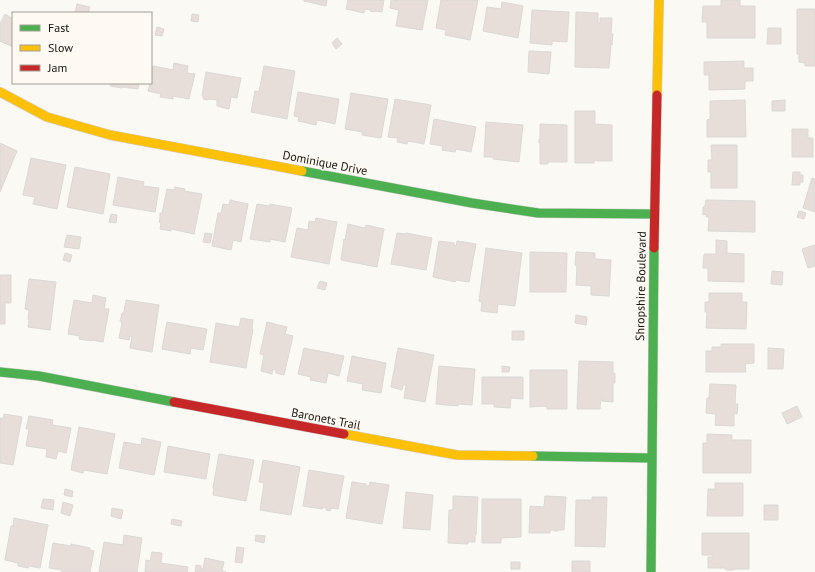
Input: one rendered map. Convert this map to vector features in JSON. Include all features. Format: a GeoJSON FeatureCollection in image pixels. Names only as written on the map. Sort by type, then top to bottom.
{"type":"FeatureCollection","features":[{"type":"Feature","properties":{"kind":"street","name":"Shropshire Boulevard"},"geometry":{"type":"LineString","coordinates":[[650,572],[654,214],[659,0]]}},
{"type":"Feature","properties":{"kind":"street","name":"Dominique Drive"},"geometry":{"type":"LineString","coordinates":[[0,92],[47,117],[110,135],[464,201],[538,213],[654,214]]}},
{"type":"Feature","properties":{"kind":"street","name":"Baronets Trail"},"geometry":{"type":"LineString","coordinates":[[0,372],[39,376],[391,444],[457,455],[651,458]]}},
{"type":"Feature","properties":{"kind":"building"},"geometry":{"type":"Polygon","coordinates":[[[304,0],[327,0],[326,6],[304,0]]]}},
{"type":"Feature","properties":{"kind":"building"},"geometry":{"type":"Polygon","coordinates":[[[348,0],[384,0],[382,12],[374,12],[365,9],[364,13],[346,9],[348,0]]]}},
{"type":"Feature","properties":{"kind":"building"},"geometry":{"type":"Polygon","coordinates":[[[391,0],[428,0],[422,30],[396,26],[399,10],[390,8],[391,0]]]}},
{"type":"Feature","properties":{"kind":"building"},"geometry":{"type":"Polygon","coordinates":[[[441,0],[478,0],[470,40],[445,35],[446,30],[436,28],[441,0]]]}},
{"type":"Feature","properties":{"kind":"building"},"geometry":{"type":"Polygon","coordinates":[[[721,0],[740,0],[740,6],[755,6],[755,38],[707,38],[707,22],[702,22],[703,6],[721,6],[721,0]]]}},
{"type":"Feature","properties":{"kind":"building"},"geometry":{"type":"Polygon","coordinates":[[[502,2],[523,6],[518,38],[483,31],[487,7],[501,9],[502,2]]]}},
{"type":"Feature","properties":{"kind":"building"},"geometry":{"type":"Polygon","coordinates":[[[77,4],[90,7],[88,12],[75,12],[77,4]]]}},
{"type":"Feature","properties":{"kind":"building"},"geometry":{"type":"Polygon","coordinates":[[[797,9],[815,9],[815,66],[805,66],[805,63],[799,62],[799,54],[797,54],[797,9]]]}},
{"type":"Feature","properties":{"kind":"building"},"geometry":{"type":"Polygon","coordinates":[[[532,10],[569,12],[567,42],[552,41],[552,45],[530,43],[532,10]]]}},
{"type":"Feature","properties":{"kind":"building"},"geometry":{"type":"Polygon","coordinates":[[[576,12],[598,13],[598,23],[600,23],[600,18],[612,18],[611,34],[613,34],[609,68],[575,67],[576,12]]]}},
{"type":"Feature","properties":{"kind":"building"},"geometry":{"type":"Polygon","coordinates":[[[5,14],[12,18],[12,47],[0,41],[0,24],[5,14]]]}},
{"type":"Feature","properties":{"kind":"building"},"geometry":{"type":"Polygon","coordinates":[[[192,14],[199,15],[198,22],[191,21],[192,14]]]}},
{"type":"Feature","properties":{"kind":"building"},"geometry":{"type":"Polygon","coordinates":[[[157,27],[164,29],[162,36],[155,35],[157,27]]]}},
{"type":"Feature","properties":{"kind":"building"},"geometry":{"type":"Polygon","coordinates":[[[768,28],[781,28],[781,44],[767,44],[768,28]]]}},
{"type":"Feature","properties":{"kind":"building"},"geometry":{"type":"Polygon","coordinates":[[[337,38],[342,44],[336,49],[332,43],[337,38]]]}},
{"type":"Feature","properties":{"kind":"building"},"geometry":{"type":"Polygon","coordinates":[[[529,51],[551,52],[549,74],[528,72],[529,51]]]}},
{"type":"Feature","properties":{"kind":"building"},"geometry":{"type":"Polygon","coordinates":[[[744,61],[744,68],[753,68],[753,81],[745,81],[745,89],[709,90],[709,75],[704,75],[704,62],[744,61]]]}},
{"type":"Feature","properties":{"kind":"building"},"geometry":{"type":"Polygon","coordinates":[[[174,63],[188,66],[187,73],[195,74],[189,99],[173,96],[173,99],[160,97],[161,94],[148,91],[150,84],[152,84],[153,66],[173,70],[174,63]]]}},
{"type":"Feature","properties":{"kind":"building"},"geometry":{"type":"Polygon","coordinates":[[[264,66],[295,71],[287,119],[251,112],[255,91],[259,92],[264,66]]]}},
{"type":"Feature","properties":{"kind":"building"},"geometry":{"type":"Polygon","coordinates":[[[206,72],[241,78],[237,98],[231,97],[229,109],[217,106],[217,100],[203,99],[204,97],[202,96],[206,72]]]}},
{"type":"Feature","properties":{"kind":"building"},"geometry":{"type":"Polygon","coordinates":[[[111,84],[139,84],[138,89],[110,86],[111,84]]]}},
{"type":"Feature","properties":{"kind":"building"},"geometry":{"type":"Polygon","coordinates":[[[298,92],[339,99],[335,124],[317,120],[316,125],[298,121],[299,117],[294,116],[298,92]]]}},
{"type":"Feature","properties":{"kind":"building"},"geometry":{"type":"Polygon","coordinates":[[[351,93],[388,99],[381,138],[362,135],[362,132],[345,129],[351,93]]]}},
{"type":"Feature","properties":{"kind":"building"},"geometry":{"type":"Polygon","coordinates":[[[395,99],[431,105],[424,144],[408,141],[407,144],[397,142],[398,138],[388,137],[395,99]]]}},
{"type":"Feature","properties":{"kind":"building"},"geometry":{"type":"Polygon","coordinates":[[[745,100],[746,137],[707,137],[707,120],[710,119],[710,101],[745,100]]]}},
{"type":"Feature","properties":{"kind":"building"},"geometry":{"type":"Polygon","coordinates":[[[785,100],[785,111],[772,111],[772,101],[785,100]]]}},
{"type":"Feature","properties":{"kind":"building"},"geometry":{"type":"Polygon","coordinates":[[[575,111],[595,111],[595,124],[612,125],[612,161],[595,160],[594,163],[575,163],[575,111]]]}},
{"type":"Feature","properties":{"kind":"building"},"geometry":{"type":"Polygon","coordinates":[[[434,119],[476,127],[471,152],[456,149],[455,152],[442,150],[443,146],[430,144],[434,119]]]}},
{"type":"Feature","properties":{"kind":"building"},"geometry":{"type":"Polygon","coordinates":[[[486,122],[523,125],[519,162],[493,159],[493,157],[484,157],[486,122]]]}},
{"type":"Feature","properties":{"kind":"building"},"geometry":{"type":"Polygon","coordinates":[[[540,124],[567,125],[567,162],[548,162],[548,164],[540,164],[540,124]]]}},
{"type":"Feature","properties":{"kind":"building"},"geometry":{"type":"Polygon","coordinates":[[[792,129],[808,129],[808,138],[813,138],[813,157],[792,157],[792,129]]]}},
{"type":"Feature","properties":{"kind":"building"},"geometry":{"type":"Polygon","coordinates":[[[0,143],[17,151],[0,192],[0,143]]]}},
{"type":"Feature","properties":{"kind":"building"},"geometry":{"type":"Polygon","coordinates":[[[711,145],[737,145],[737,188],[711,188],[711,172],[708,172],[708,160],[712,160],[711,145]]]}},
{"type":"Feature","properties":{"kind":"building"},"geometry":{"type":"Polygon","coordinates":[[[31,158],[66,165],[57,209],[33,204],[35,197],[23,195],[31,158]]]}},
{"type":"Feature","properties":{"kind":"building"},"geometry":{"type":"Polygon","coordinates":[[[75,167],[110,174],[103,214],[67,207],[75,167]]]}},
{"type":"Feature","properties":{"kind":"building"},"geometry":{"type":"Polygon","coordinates":[[[793,172],[800,172],[800,175],[803,175],[803,182],[800,182],[800,185],[792,185],[793,172]]]}},
{"type":"Feature","properties":{"kind":"building"},"geometry":{"type":"Polygon","coordinates":[[[118,177],[144,182],[143,186],[159,188],[155,212],[113,205],[118,177]]]}},
{"type":"Feature","properties":{"kind":"building"},"geometry":{"type":"Polygon","coordinates":[[[812,178],[815,179],[815,212],[803,208],[812,178]]]}},
{"type":"Feature","properties":{"kind":"building"},"geometry":{"type":"Polygon","coordinates":[[[175,187],[185,189],[184,191],[202,194],[194,234],[171,229],[171,231],[160,229],[160,213],[162,213],[167,189],[174,190],[175,187]]]}},
{"type":"Feature","properties":{"kind":"building"},"geometry":{"type":"Polygon","coordinates":[[[230,200],[248,204],[241,242],[233,240],[231,250],[212,246],[218,213],[221,213],[223,204],[229,205],[230,200]]]}},
{"type":"Feature","properties":{"kind":"building"},"geometry":{"type":"Polygon","coordinates":[[[706,200],[755,201],[755,232],[708,231],[709,217],[706,217],[706,214],[703,215],[703,207],[705,206],[706,200]]]}},
{"type":"Feature","properties":{"kind":"building"},"geometry":{"type":"Polygon","coordinates":[[[257,204],[269,206],[270,204],[292,208],[285,242],[270,239],[270,242],[250,239],[257,204]]]}},
{"type":"Feature","properties":{"kind":"building"},"geometry":{"type":"Polygon","coordinates":[[[799,211],[806,213],[804,219],[797,217],[799,211]]]}},
{"type":"Feature","properties":{"kind":"building"},"geometry":{"type":"Polygon","coordinates":[[[111,214],[117,215],[116,223],[109,222],[111,214]]]}},
{"type":"Feature","properties":{"kind":"building"},"geometry":{"type":"Polygon","coordinates":[[[316,218],[337,222],[329,264],[291,257],[297,228],[308,230],[309,221],[315,222],[316,218]]]}},
{"type":"Feature","properties":{"kind":"building"},"geometry":{"type":"Polygon","coordinates":[[[348,224],[365,228],[366,225],[384,229],[377,267],[341,260],[348,224]]]}},
{"type":"Feature","properties":{"kind":"building"},"geometry":{"type":"Polygon","coordinates":[[[205,233],[212,234],[210,243],[203,242],[205,233]]]}},
{"type":"Feature","properties":{"kind":"building"},"geometry":{"type":"Polygon","coordinates":[[[397,233],[406,233],[432,238],[426,270],[391,264],[397,233]]]}},
{"type":"Feature","properties":{"kind":"building"},"geometry":{"type":"Polygon","coordinates":[[[67,235],[81,237],[79,249],[64,247],[67,235]]]}},
{"type":"Feature","properties":{"kind":"building"},"geometry":{"type":"Polygon","coordinates":[[[716,240],[727,241],[727,253],[744,254],[744,282],[708,281],[708,268],[703,268],[704,254],[716,254],[716,240]]]}},
{"type":"Feature","properties":{"kind":"building"},"geometry":{"type":"Polygon","coordinates":[[[439,241],[454,243],[456,246],[457,241],[476,244],[469,282],[456,280],[455,282],[433,277],[439,241]]]}},
{"type":"Feature","properties":{"kind":"building"},"geometry":{"type":"Polygon","coordinates":[[[815,245],[815,266],[808,268],[802,249],[815,245]]]}},
{"type":"Feature","properties":{"kind":"building"},"geometry":{"type":"Polygon","coordinates":[[[486,248],[522,253],[515,306],[498,304],[497,313],[481,311],[482,302],[479,301],[486,248]]]}},
{"type":"Feature","properties":{"kind":"building"},"geometry":{"type":"Polygon","coordinates":[[[530,252],[567,253],[566,292],[530,292],[530,252]]]}},
{"type":"Feature","properties":{"kind":"building"},"geometry":{"type":"Polygon","coordinates":[[[576,252],[595,253],[595,259],[611,260],[609,296],[591,295],[591,286],[576,285],[576,252]]]}},
{"type":"Feature","properties":{"kind":"building"},"geometry":{"type":"Polygon","coordinates":[[[65,253],[72,255],[70,262],[63,260],[65,253]]]}},
{"type":"Feature","properties":{"kind":"building"},"geometry":{"type":"Polygon","coordinates":[[[772,271],[783,272],[782,285],[771,284],[772,271]]]}},
{"type":"Feature","properties":{"kind":"building"},"geometry":{"type":"Polygon","coordinates":[[[0,275],[11,275],[11,303],[5,303],[5,324],[0,324],[0,275]]]}},
{"type":"Feature","properties":{"kind":"building"},"geometry":{"type":"Polygon","coordinates":[[[29,279],[56,282],[50,330],[28,327],[29,310],[25,309],[29,279]]]}},
{"type":"Feature","properties":{"kind":"building"},"geometry":{"type":"Polygon","coordinates":[[[320,281],[327,283],[325,290],[317,288],[320,281]]]}},
{"type":"Feature","properties":{"kind":"building"},"geometry":{"type":"Polygon","coordinates":[[[709,293],[742,293],[742,302],[747,302],[746,329],[706,328],[707,312],[705,312],[705,302],[709,302],[709,293]]]}},
{"type":"Feature","properties":{"kind":"building"},"geometry":{"type":"Polygon","coordinates":[[[93,295],[106,298],[104,309],[109,309],[103,342],[79,339],[80,336],[68,334],[74,300],[92,303],[93,295]]]}},
{"type":"Feature","properties":{"kind":"building"},"geometry":{"type":"Polygon","coordinates":[[[126,300],[159,305],[152,352],[130,348],[132,336],[130,336],[129,340],[119,338],[122,323],[120,321],[122,313],[124,312],[126,300]]]}},
{"type":"Feature","properties":{"kind":"building"},"geometry":{"type":"Polygon","coordinates":[[[576,315],[587,317],[586,325],[575,323],[576,315]]]}},
{"type":"Feature","properties":{"kind":"building"},"geometry":{"type":"Polygon","coordinates":[[[241,318],[253,320],[253,329],[246,368],[210,362],[216,323],[239,327],[241,318]]]}},
{"type":"Feature","properties":{"kind":"building"},"geometry":{"type":"Polygon","coordinates":[[[167,322],[207,329],[203,350],[191,348],[190,354],[162,349],[167,322]]]}},
{"type":"Feature","properties":{"kind":"building"},"geometry":{"type":"Polygon","coordinates":[[[267,322],[287,327],[285,334],[293,336],[284,375],[276,373],[276,370],[273,369],[272,374],[261,371],[264,355],[260,354],[267,322]]]}},
{"type":"Feature","properties":{"kind":"building"},"geometry":{"type":"Polygon","coordinates":[[[512,331],[524,331],[524,340],[512,340],[512,331]]]}},
{"type":"Feature","properties":{"kind":"building"},"geometry":{"type":"Polygon","coordinates":[[[721,344],[754,344],[754,363],[745,364],[746,372],[706,372],[706,351],[712,351],[712,347],[721,347],[721,344]]]}},
{"type":"Feature","properties":{"kind":"building"},"geometry":{"type":"Polygon","coordinates":[[[304,348],[344,356],[339,376],[328,373],[326,383],[310,380],[311,377],[298,374],[304,348]]]}},
{"type":"Feature","properties":{"kind":"building"},"geometry":{"type":"Polygon","coordinates":[[[398,348],[434,355],[425,402],[404,398],[406,385],[403,385],[402,390],[391,387],[398,348]]]}},
{"type":"Feature","properties":{"kind":"building"},"geometry":{"type":"Polygon","coordinates":[[[768,348],[784,349],[783,369],[768,369],[768,348]]]}},
{"type":"Feature","properties":{"kind":"building"},"geometry":{"type":"Polygon","coordinates":[[[352,356],[386,363],[381,393],[362,390],[363,384],[347,381],[352,356]]]}},
{"type":"Feature","properties":{"kind":"building"},"geometry":{"type":"Polygon","coordinates":[[[579,361],[613,362],[615,383],[613,383],[613,402],[602,401],[601,397],[600,409],[577,409],[579,361]]]}},
{"type":"Feature","properties":{"kind":"building"},"geometry":{"type":"Polygon","coordinates":[[[439,366],[475,369],[472,405],[458,404],[458,406],[436,404],[439,366]]]}},
{"type":"Feature","properties":{"kind":"building"},"geometry":{"type":"Polygon","coordinates":[[[502,366],[510,367],[509,372],[502,372],[502,366]]]}},
{"type":"Feature","properties":{"kind":"building"},"geometry":{"type":"Polygon","coordinates":[[[530,370],[567,370],[567,409],[547,409],[547,406],[530,407],[530,370]]]}},
{"type":"Feature","properties":{"kind":"building"},"geometry":{"type":"Polygon","coordinates":[[[482,377],[523,377],[523,399],[511,398],[510,408],[494,407],[494,404],[482,404],[482,377]]]}},
{"type":"Feature","properties":{"kind":"building"},"geometry":{"type":"Polygon","coordinates":[[[710,384],[736,385],[735,404],[738,404],[737,414],[734,413],[734,426],[715,425],[716,414],[706,413],[710,384]]]}},
{"type":"Feature","properties":{"kind":"building"},"geometry":{"type":"Polygon","coordinates":[[[797,406],[802,417],[787,424],[782,413],[797,406]]]}},
{"type":"Feature","properties":{"kind":"building"},"geometry":{"type":"Polygon","coordinates":[[[4,414],[22,417],[13,465],[0,463],[0,418],[3,419],[4,414]]]}},
{"type":"Feature","properties":{"kind":"building"},"geometry":{"type":"Polygon","coordinates":[[[29,416],[53,420],[52,425],[71,428],[66,453],[58,451],[56,459],[46,457],[47,449],[26,446],[29,429],[26,429],[29,416]]]}},
{"type":"Feature","properties":{"kind":"building"},"geometry":{"type":"Polygon","coordinates":[[[79,427],[115,434],[107,474],[84,470],[83,473],[71,470],[79,427]]]}},
{"type":"Feature","properties":{"kind":"building"},"geometry":{"type":"Polygon","coordinates":[[[707,434],[732,435],[732,440],[751,440],[751,473],[703,473],[703,443],[707,443],[707,434]]]}},
{"type":"Feature","properties":{"kind":"building"},"geometry":{"type":"Polygon","coordinates":[[[142,438],[161,442],[154,475],[119,468],[124,442],[141,445],[142,438]]]}},
{"type":"Feature","properties":{"kind":"building"},"geometry":{"type":"Polygon","coordinates":[[[168,446],[210,454],[206,479],[164,472],[168,446]]]}},
{"type":"Feature","properties":{"kind":"building"},"geometry":{"type":"Polygon","coordinates":[[[219,454],[254,460],[246,501],[213,495],[219,454]]]}},
{"type":"Feature","properties":{"kind":"building"},"geometry":{"type":"Polygon","coordinates":[[[263,460],[300,467],[291,515],[260,510],[264,483],[259,482],[263,460]]]}},
{"type":"Feature","properties":{"kind":"building"},"geometry":{"type":"Polygon","coordinates":[[[309,470],[344,476],[338,509],[331,508],[330,511],[323,507],[322,509],[303,506],[309,470]]]}},
{"type":"Feature","properties":{"kind":"building"},"geometry":{"type":"Polygon","coordinates":[[[352,482],[366,484],[366,486],[369,486],[370,482],[389,485],[382,524],[346,518],[352,482]]]}},
{"type":"Feature","properties":{"kind":"building"},"geometry":{"type":"Polygon","coordinates":[[[715,483],[743,483],[743,516],[707,516],[708,489],[715,489],[715,483]]]}},
{"type":"Feature","properties":{"kind":"building"},"geometry":{"type":"Polygon","coordinates":[[[65,489],[73,491],[72,497],[64,495],[65,489]]]}},
{"type":"Feature","properties":{"kind":"building"},"geometry":{"type":"Polygon","coordinates":[[[406,492],[433,495],[430,530],[403,528],[406,492]]]}},
{"type":"Feature","properties":{"kind":"building"},"geometry":{"type":"Polygon","coordinates":[[[453,496],[478,497],[475,542],[468,542],[468,544],[448,543],[449,510],[453,510],[453,496]]]}},
{"type":"Feature","properties":{"kind":"building"},"geometry":{"type":"Polygon","coordinates":[[[545,496],[566,497],[564,530],[550,530],[550,533],[529,533],[530,506],[544,507],[545,496]]]}},
{"type":"Feature","properties":{"kind":"building"},"geometry":{"type":"Polygon","coordinates":[[[592,497],[607,497],[605,547],[575,546],[576,500],[592,500],[592,497]]]}},
{"type":"Feature","properties":{"kind":"building"},"geometry":{"type":"Polygon","coordinates":[[[43,499],[54,500],[53,510],[41,508],[43,499]]]}},
{"type":"Feature","properties":{"kind":"building"},"geometry":{"type":"Polygon","coordinates":[[[482,499],[521,499],[521,537],[501,538],[501,543],[482,543],[482,499]]]}},
{"type":"Feature","properties":{"kind":"building"},"geometry":{"type":"Polygon","coordinates":[[[63,502],[73,505],[70,516],[61,513],[63,502]]]}},
{"type":"Feature","properties":{"kind":"building"},"geometry":{"type":"Polygon","coordinates":[[[764,505],[778,505],[778,520],[764,520],[764,505]]]}},
{"type":"Feature","properties":{"kind":"building"},"geometry":{"type":"Polygon","coordinates":[[[112,508],[123,510],[121,519],[111,516],[112,508]]]}},
{"type":"Feature","properties":{"kind":"building"},"geometry":{"type":"Polygon","coordinates":[[[14,518],[48,525],[40,568],[18,566],[18,563],[5,560],[11,526],[13,526],[14,518]]]}},
{"type":"Feature","properties":{"kind":"building"},"geometry":{"type":"Polygon","coordinates":[[[172,519],[182,521],[181,526],[171,524],[172,519]]]}},
{"type":"Feature","properties":{"kind":"building"},"geometry":{"type":"Polygon","coordinates":[[[702,533],[749,533],[749,569],[726,570],[724,568],[708,568],[708,557],[713,557],[713,555],[702,555],[702,533]]]}},
{"type":"Feature","properties":{"kind":"building"},"geometry":{"type":"Polygon","coordinates":[[[124,535],[142,538],[137,572],[99,572],[104,542],[123,545],[124,535]]]}},
{"type":"Feature","properties":{"kind":"building"},"geometry":{"type":"Polygon","coordinates":[[[256,535],[265,536],[264,543],[255,541],[256,535]]]}},
{"type":"Feature","properties":{"kind":"building"},"geometry":{"type":"Polygon","coordinates":[[[53,543],[71,546],[71,544],[90,548],[90,550],[94,551],[90,572],[61,572],[62,570],[49,568],[53,543]]]}},
{"type":"Feature","properties":{"kind":"building"},"geometry":{"type":"Polygon","coordinates":[[[237,547],[244,548],[242,563],[235,562],[237,547]]]}},
{"type":"Feature","properties":{"kind":"building"},"geometry":{"type":"Polygon","coordinates":[[[152,552],[162,553],[161,563],[188,567],[187,572],[145,572],[146,560],[150,561],[152,552]]]}},
{"type":"Feature","properties":{"kind":"building"},"geometry":{"type":"Polygon","coordinates":[[[205,558],[224,562],[222,571],[226,572],[195,572],[196,565],[201,566],[201,569],[203,569],[205,558]]]}},
{"type":"Feature","properties":{"kind":"building"},"geometry":{"type":"Polygon","coordinates":[[[572,561],[590,561],[590,572],[572,572],[572,561]]]}},
{"type":"Feature","properties":{"kind":"building"},"geometry":{"type":"Polygon","coordinates":[[[511,562],[520,562],[520,569],[511,569],[511,562]]]}},
{"type":"Feature","properties":{"kind":"traffic: fast"},"geometry":{"type":"LineString","coordinates":[[302,171],[472,203],[538,213],[654,214]]}},
{"type":"Feature","properties":{"kind":"traffic: fast"},"geometry":{"type":"LineString","coordinates":[[651,572],[654,248]]}},
{"type":"Feature","properties":{"kind":"traffic: fast"},"geometry":{"type":"LineString","coordinates":[[0,372],[39,376],[174,402]]}},
{"type":"Feature","properties":{"kind":"traffic: fast"},"geometry":{"type":"LineString","coordinates":[[533,456],[651,458]]}},
{"type":"Feature","properties":{"kind":"traffic: slow"},"geometry":{"type":"LineString","coordinates":[[657,95],[659,0]]}},
{"type":"Feature","properties":{"kind":"traffic: slow"},"geometry":{"type":"LineString","coordinates":[[0,92],[47,117],[110,135],[302,171]]}},
{"type":"Feature","properties":{"kind":"traffic: slow"},"geometry":{"type":"LineString","coordinates":[[344,434],[457,455],[533,456]]}},
{"type":"Feature","properties":{"kind":"traffic: jam"},"geometry":{"type":"LineString","coordinates":[[654,248],[657,95]]}},
{"type":"Feature","properties":{"kind":"traffic: jam"},"geometry":{"type":"LineString","coordinates":[[174,402],[344,434]]}}]}
